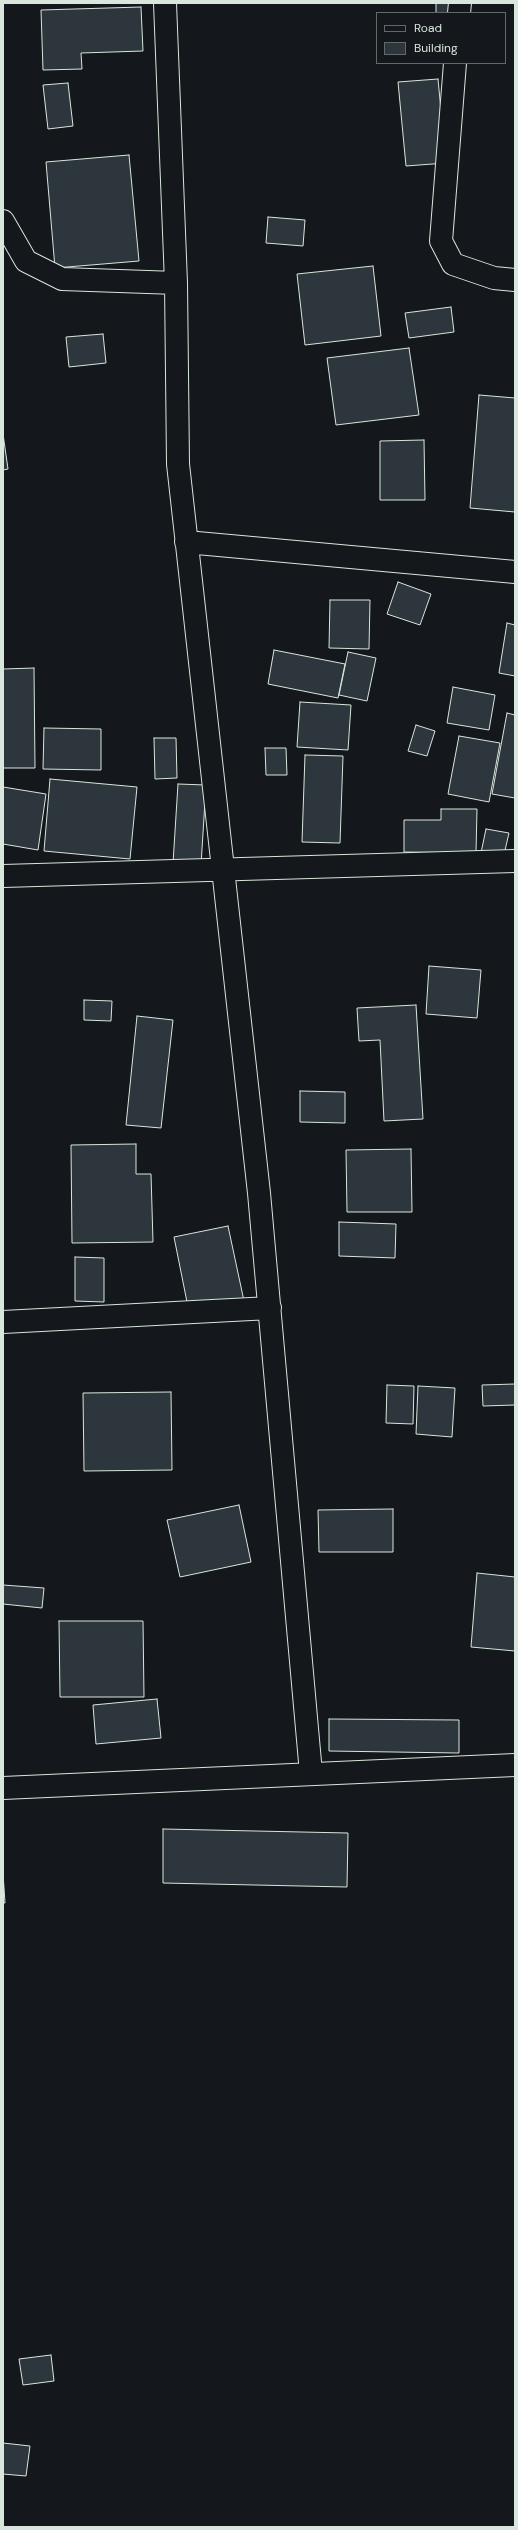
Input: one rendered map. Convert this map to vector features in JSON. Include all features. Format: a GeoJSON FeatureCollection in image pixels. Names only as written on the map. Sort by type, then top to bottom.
{"type":"FeatureCollection","features":[{"type":"Feature","properties":{"kind":"street"},"geometry":{"type":"LineString","coordinates":[[165,3],[176,283],[178,464],[259,1193],[311,1773]]}},
{"type":"Feature","properties":{"kind":"street"},"geometry":{"type":"LineString","coordinates":[[455,64],[441,241],[453,264],[494,278],[515,280]]}},
{"type":"Feature","properties":{"kind":"street"},"geometry":{"type":"LineString","coordinates":[[3,221],[26,261],[62,279],[176,283]]}},
{"type":"Feature","properties":{"kind":"street"},"geometry":{"type":"LineString","coordinates":[[186,542],[515,572]]}},
{"type":"Feature","properties":{"kind":"street"},"geometry":{"type":"LineString","coordinates":[[3,876],[515,861]]}},
{"type":"Feature","properties":{"kind":"street"},"geometry":{"type":"LineString","coordinates":[[3,1322],[270,1308]]}},
{"type":"Feature","properties":{"kind":"street"},"geometry":{"type":"LineString","coordinates":[[3,1788],[515,1765]]}},
{"type":"Feature","properties":{"kind":"building"},"geometry":{"type":"Polygon","coordinates":[[[436,3],[459,3],[459,12],[436,12],[436,3]]]}},
{"type":"Feature","properties":{"kind":"building"},"geometry":{"type":"Polygon","coordinates":[[[141,7],[143,51],[81,53],[82,69],[43,70],[41,10],[141,7]]]}},
{"type":"Feature","properties":{"kind":"building"},"geometry":{"type":"Polygon","coordinates":[[[438,79],[446,163],[406,166],[398,82],[438,79]]]}},
{"type":"Feature","properties":{"kind":"building"},"geometry":{"type":"Polygon","coordinates":[[[68,83],[73,126],[48,129],[43,85],[68,83]]]}},
{"type":"Feature","properties":{"kind":"building"},"geometry":{"type":"Polygon","coordinates":[[[129,155],[139,261],[55,268],[46,162],[129,155]]]}},
{"type":"Feature","properties":{"kind":"building"},"geometry":{"type":"Polygon","coordinates":[[[268,217],[305,220],[303,246],[266,243],[268,217]]]}},
{"type":"Feature","properties":{"kind":"building"},"geometry":{"type":"Polygon","coordinates":[[[373,266],[381,336],[305,345],[297,274],[373,266]]]}},
{"type":"Feature","properties":{"kind":"building"},"geometry":{"type":"Polygon","coordinates":[[[451,307],[454,332],[409,338],[405,313],[451,307]]]}},
{"type":"Feature","properties":{"kind":"building"},"geometry":{"type":"Polygon","coordinates":[[[103,334],[106,363],[69,367],[66,337],[103,334]]]}},
{"type":"Feature","properties":{"kind":"building"},"geometry":{"type":"Polygon","coordinates":[[[409,348],[419,415],[336,425],[327,358],[409,348]]]}},
{"type":"Feature","properties":{"kind":"building"},"geometry":{"type":"Polygon","coordinates":[[[479,395],[515,398],[515,512],[470,508],[479,395]]]}},
{"type":"Feature","properties":{"kind":"building"},"geometry":{"type":"Polygon","coordinates":[[[3,434],[8,469],[3,470],[3,434]]]}},
{"type":"Feature","properties":{"kind":"building"},"geometry":{"type":"Polygon","coordinates":[[[424,440],[425,500],[380,500],[380,441],[424,440]]]}},
{"type":"Feature","properties":{"kind":"building"},"geometry":{"type":"Polygon","coordinates":[[[398,582],[431,594],[420,625],[387,614],[398,582]]]}},
{"type":"Feature","properties":{"kind":"building"},"geometry":{"type":"Polygon","coordinates":[[[330,600],[370,600],[369,649],[329,648],[330,600]]]}},
{"type":"Feature","properties":{"kind":"building"},"geometry":{"type":"Polygon","coordinates":[[[507,623],[515,625],[515,676],[499,673],[507,623]]]}},
{"type":"Feature","properties":{"kind":"building"},"geometry":{"type":"Polygon","coordinates":[[[274,650],[345,664],[338,698],[268,684],[274,650]]]}},
{"type":"Feature","properties":{"kind":"building"},"geometry":{"type":"Polygon","coordinates":[[[348,652],[376,658],[367,701],[339,695],[348,652]]]}},
{"type":"Feature","properties":{"kind":"building"},"geometry":{"type":"Polygon","coordinates":[[[34,668],[35,768],[3,768],[3,669],[34,668]]]}},
{"type":"Feature","properties":{"kind":"building"},"geometry":{"type":"Polygon","coordinates":[[[453,687],[495,695],[489,730],[447,723],[453,687]]]}},
{"type":"Feature","properties":{"kind":"building"},"geometry":{"type":"Polygon","coordinates":[[[300,702],[351,705],[348,750],[297,747],[300,702]]]}},
{"type":"Feature","properties":{"kind":"building"},"geometry":{"type":"Polygon","coordinates":[[[507,713],[515,715],[515,798],[492,794],[507,713]]]}},
{"type":"Feature","properties":{"kind":"building"},"geometry":{"type":"Polygon","coordinates":[[[416,725],[435,731],[427,756],[408,751],[416,725]]]}},
{"type":"Feature","properties":{"kind":"building"},"geometry":{"type":"Polygon","coordinates":[[[44,728],[101,729],[101,770],[43,769],[44,728]]]}},
{"type":"Feature","properties":{"kind":"building"},"geometry":{"type":"Polygon","coordinates":[[[459,736],[500,743],[489,802],[448,794],[459,736]]]}},
{"type":"Feature","properties":{"kind":"building"},"geometry":{"type":"Polygon","coordinates":[[[154,738],[176,738],[177,778],[155,779],[154,738]]]}},
{"type":"Feature","properties":{"kind":"building"},"geometry":{"type":"Polygon","coordinates":[[[265,748],[286,748],[287,775],[266,775],[265,748]]]}},
{"type":"Feature","properties":{"kind":"building"},"geometry":{"type":"Polygon","coordinates":[[[305,755],[343,756],[340,843],[302,842],[305,755]]]}},
{"type":"Feature","properties":{"kind":"building"},"geometry":{"type":"Polygon","coordinates":[[[50,779],[137,787],[130,859],[44,851],[50,779]]]}},
{"type":"Feature","properties":{"kind":"building"},"geometry":{"type":"Polygon","coordinates":[[[178,784],[206,785],[200,881],[172,879],[178,784]]]}},
{"type":"Feature","properties":{"kind":"building"},"geometry":{"type":"Polygon","coordinates":[[[3,787],[46,794],[38,850],[3,844],[3,787]]]}},
{"type":"Feature","properties":{"kind":"building"},"geometry":{"type":"Polygon","coordinates":[[[441,809],[477,809],[476,853],[404,852],[404,820],[441,820],[441,809]]]}},
{"type":"Feature","properties":{"kind":"building"},"geometry":{"type":"Polygon","coordinates":[[[486,829],[509,833],[500,872],[478,867],[486,829]]]}},
{"type":"Feature","properties":{"kind":"building"},"geometry":{"type":"Polygon","coordinates":[[[429,966],[481,970],[477,1018],[426,1014],[429,966]]]}},
{"type":"Feature","properties":{"kind":"building"},"geometry":{"type":"Polygon","coordinates":[[[84,1000],[112,1001],[111,1021],[84,1020],[84,1000]]]}},
{"type":"Feature","properties":{"kind":"building"},"geometry":{"type":"Polygon","coordinates":[[[416,1005],[423,1119],[384,1121],[380,1040],[359,1041],[357,1008],[416,1005]]]}},
{"type":"Feature","properties":{"kind":"building"},"geometry":{"type":"Polygon","coordinates":[[[137,1016],[173,1020],[161,1128],[126,1125],[137,1016]]]}},
{"type":"Feature","properties":{"kind":"building"},"geometry":{"type":"Polygon","coordinates":[[[300,1091],[345,1092],[345,1123],[300,1122],[300,1091]]]}},
{"type":"Feature","properties":{"kind":"building"},"geometry":{"type":"Polygon","coordinates":[[[136,1144],[136,1174],[151,1174],[153,1242],[72,1243],[71,1145],[136,1144]]]}},
{"type":"Feature","properties":{"kind":"building"},"geometry":{"type":"Polygon","coordinates":[[[411,1149],[412,1212],[347,1212],[346,1150],[411,1149]]]}},
{"type":"Feature","properties":{"kind":"building"},"geometry":{"type":"Polygon","coordinates":[[[339,1222],[396,1224],[395,1258],[339,1256],[339,1222]]]}},
{"type":"Feature","properties":{"kind":"building"},"geometry":{"type":"Polygon","coordinates":[[[228,1226],[244,1301],[189,1312],[174,1237],[228,1226]]]}},
{"type":"Feature","properties":{"kind":"building"},"geometry":{"type":"Polygon","coordinates":[[[75,1257],[104,1258],[104,1302],[75,1301],[75,1257]]]}},
{"type":"Feature","properties":{"kind":"building"},"geometry":{"type":"Polygon","coordinates":[[[515,1384],[515,1405],[483,1406],[482,1385],[515,1384]]]}},
{"type":"Feature","properties":{"kind":"building"},"geometry":{"type":"Polygon","coordinates":[[[387,1385],[414,1386],[413,1424],[386,1423],[387,1385]]]}},
{"type":"Feature","properties":{"kind":"building"},"geometry":{"type":"Polygon","coordinates":[[[418,1386],[455,1388],[452,1437],[416,1434],[418,1386]]]}},
{"type":"Feature","properties":{"kind":"building"},"geometry":{"type":"Polygon","coordinates":[[[171,1392],[172,1470],[84,1471],[83,1393],[171,1392]]]}},
{"type":"Feature","properties":{"kind":"building"},"geometry":{"type":"Polygon","coordinates":[[[239,1505],[251,1562],[180,1577],[167,1520],[239,1505]]]}},
{"type":"Feature","properties":{"kind":"building"},"geometry":{"type":"Polygon","coordinates":[[[393,1509],[393,1552],[319,1552],[318,1510],[393,1509]]]}},
{"type":"Feature","properties":{"kind":"building"},"geometry":{"type":"Polygon","coordinates":[[[477,1573],[515,1577],[515,1651],[471,1647],[477,1573]]]}},
{"type":"Feature","properties":{"kind":"building"},"geometry":{"type":"Polygon","coordinates":[[[3,1585],[44,1588],[42,1608],[3,1604],[3,1585]]]}},
{"type":"Feature","properties":{"kind":"building"},"geometry":{"type":"Polygon","coordinates":[[[59,1621],[143,1621],[144,1697],[60,1697],[59,1621]]]}},
{"type":"Feature","properties":{"kind":"building"},"geometry":{"type":"Polygon","coordinates":[[[157,1699],[161,1738],[96,1744],[93,1705],[157,1699]]]}},
{"type":"Feature","properties":{"kind":"building"},"geometry":{"type":"Polygon","coordinates":[[[329,1719],[459,1720],[459,1753],[329,1751],[329,1719]]]}},
{"type":"Feature","properties":{"kind":"building"},"geometry":{"type":"Polygon","coordinates":[[[163,1829],[348,1833],[347,1887],[163,1883],[163,1829]]]}},
{"type":"Feature","properties":{"kind":"building"},"geometry":{"type":"Polygon","coordinates":[[[3,1873],[5,1903],[3,1903],[3,1873]]]}},
{"type":"Feature","properties":{"kind":"building"},"geometry":{"type":"Polygon","coordinates":[[[51,2355],[54,2381],[23,2385],[19,2359],[51,2355]]]}},
{"type":"Feature","properties":{"kind":"building"},"geometry":{"type":"Polygon","coordinates":[[[3,2443],[30,2446],[26,2476],[3,2474],[3,2443]]]}}]}
